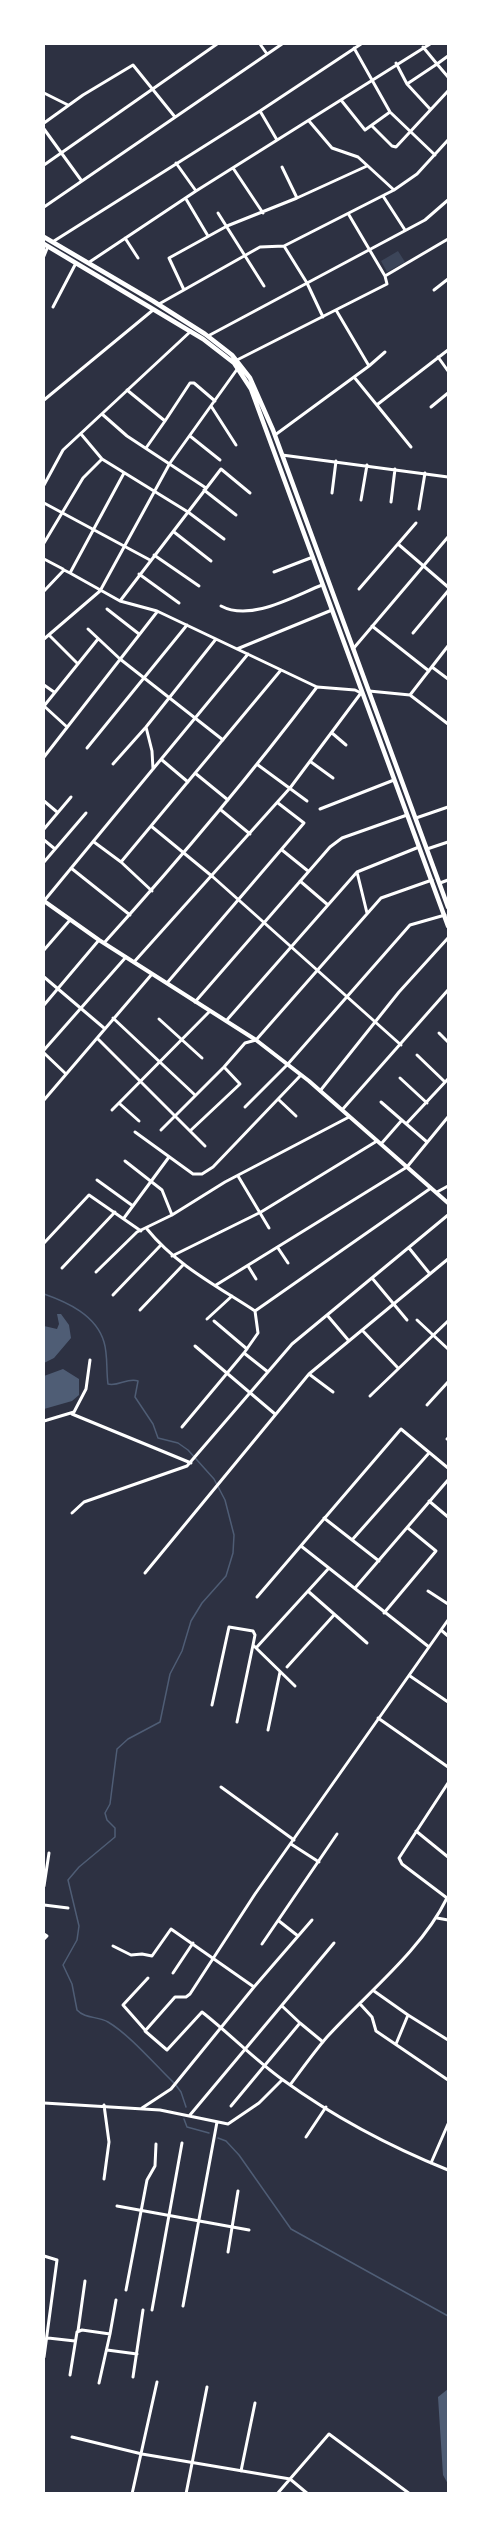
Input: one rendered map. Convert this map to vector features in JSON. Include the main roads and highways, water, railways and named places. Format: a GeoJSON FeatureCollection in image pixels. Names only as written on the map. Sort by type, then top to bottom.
{"type":"FeatureCollection","features":[{"type":"Feature","properties":{"kind":"main road"},"geometry":{"type":"LineString","coordinates":[[44,237],[48,244],[76,263],[157,306],[238,368],[251,389],[448,926]]}},
{"type":"Feature","properties":{"kind":"main road"},"geometry":{"type":"LineString","coordinates":[[48,244],[88,263],[208,336],[237,360],[250,378],[275,435],[448,907]]}},
{"type":"Feature","properties":{"kind":"waterway"},"geometry":{"type":"LineString","coordinates":[[44,1294],[80,1311],[94,1324],[104,1342],[108,1384],[138,1381],[135,1397],[153,1424],[158,1438],[178,1443],[188,1450],[214,1479],[225,1500],[234,1535],[233,1553],[226,1576],[202,1603],[191,1621],[182,1651],[170,1674],[160,1722],[128,1739],[117,1749],[110,1804],[105,1813],[107,1820],[115,1828],[115,1837],[79,1867],[68,1880],[79,1926],[77,1940],[63,1965],[72,1984],[77,2010],[84,2015],[108,2022],[143,2051],[175,2084],[181,2092],[186,2107]]}},
{"type":"Feature","properties":{"kind":"waterway"},"geometry":{"type":"LineString","coordinates":[[184,2119],[187,2127],[209,2133]]}},
{"type":"Feature","properties":{"kind":"waterway"},"geometry":{"type":"LineString","coordinates":[[218,2138],[226,2141],[239,2155],[291,2229],[448,2316]]}}]}
